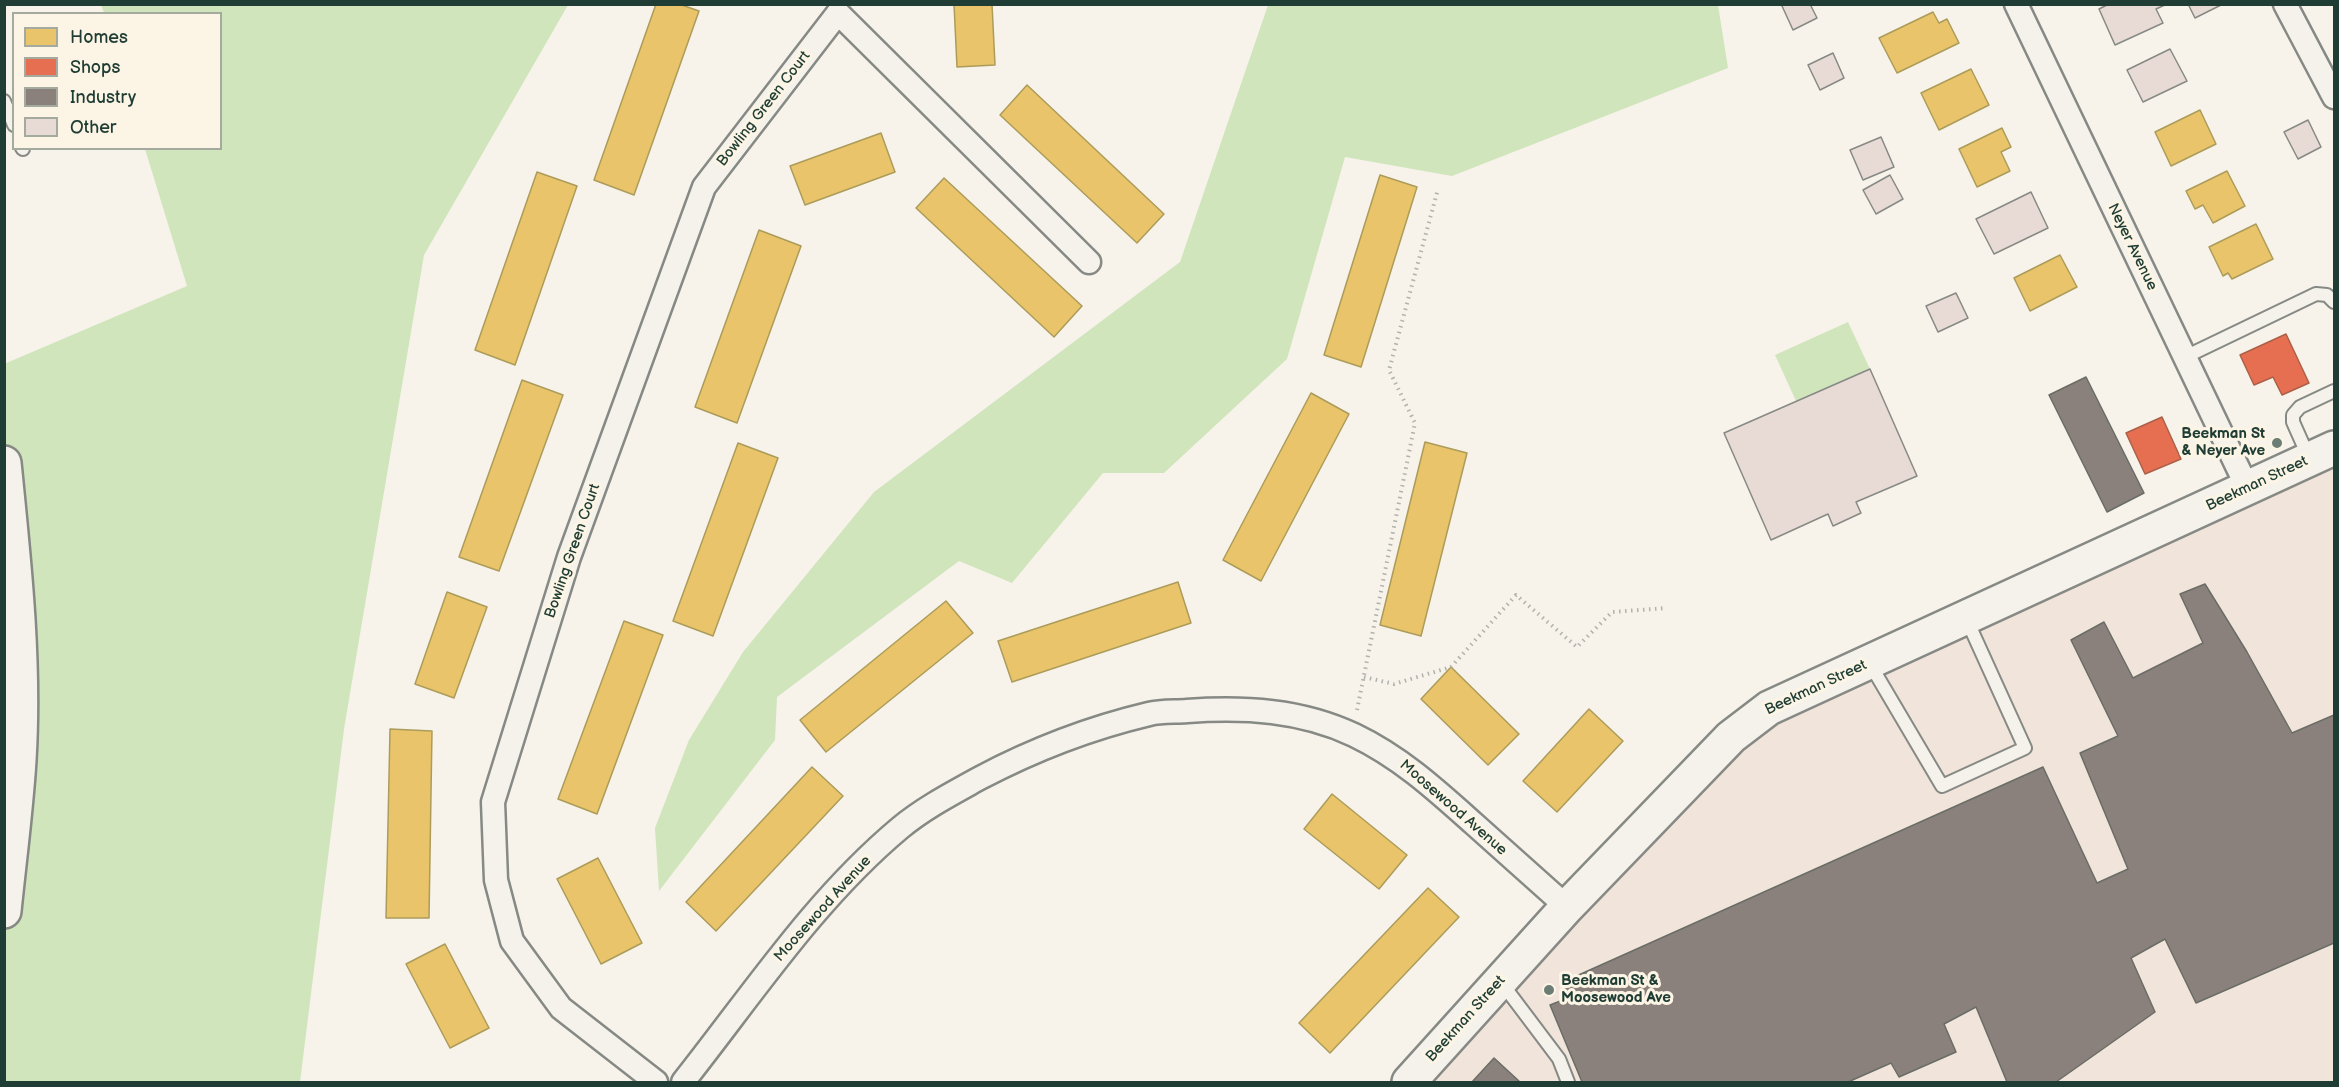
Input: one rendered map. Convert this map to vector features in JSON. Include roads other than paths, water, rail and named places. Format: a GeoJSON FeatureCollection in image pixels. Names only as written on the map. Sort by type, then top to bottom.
{"type":"FeatureCollection","features":[{"type":"Feature","properties":{"kind":"main road","name":"Beekman Street"},"geometry":{"type":"LineString","coordinates":[[1409,1083],[1567,907],[1731,737],[1769,708],[2322,454]]}},
{"type":"Feature","properties":{"kind":"main road"},"geometry":{"type":"LineString","coordinates":[[4,463],[14,564],[20,683],[19,759],[4,910]]}},
{"type":"Feature","properties":{"kind":"street","name":"Neyer Avenue"},"geometry":{"type":"LineString","coordinates":[[2016,4],[2248,489]]}},
{"type":"Feature","properties":{"kind":"street"},"geometry":{"type":"LineString","coordinates":[[2285,4],[2334,97]]}},
{"type":"Feature","properties":{"kind":"street"},"geometry":{"type":"LineString","coordinates":[[842,9],[1089,262]]}},
{"type":"Feature","properties":{"kind":"street","name":"Bowling Green Court"},"geometry":{"type":"LineString","coordinates":[[656,1083],[561,1008],[512,941],[496,880],[493,802],[568,557],[704,186],[842,9]]}},
{"type":"Feature","properties":{"kind":"street","name":"Moosewood Avenue"},"geometry":{"type":"LineString","coordinates":[[683,1083],[749,994],[845,881],[901,827],[951,794],[1011,762],[1074,736],[1152,713],[1231,708],[1272,711],[1313,720],[1352,734],[1389,753],[1423,777],[1567,907]]}},
{"type":"Feature","properties":{"kind":"lane"},"geometry":{"type":"LineString","coordinates":[[4,100],[12,120]]}},
{"type":"Feature","properties":{"kind":"lane"},"geometry":{"type":"LineString","coordinates":[[2185,357],[2316,294],[2327,295],[2334,302]]}},
{"type":"Feature","properties":{"kind":"lane"},"geometry":{"type":"LineString","coordinates":[[2322,454],[2293,422],[2293,415],[2300,407],[2334,391]]}},
{"type":"Feature","properties":{"kind":"lane"},"geometry":{"type":"LineString","coordinates":[[1869,663],[1942,786],[2025,748],[1966,618]]}},
{"type":"Feature","properties":{"kind":"lane"},"geometry":{"type":"LineString","coordinates":[[1501,981],[1559,1059],[1568,1083]]}},
{"type":"Feature","properties":{"kind":"place","name":"Beekman St & Neyer Ave"},"geometry":{"type":"Point","coordinates":[2277,443]}},
{"type":"Feature","properties":{"kind":"place","name":"Beekman St & Moosewood Ave"},"geometry":{"type":"Point","coordinates":[1549,990]}}]}
